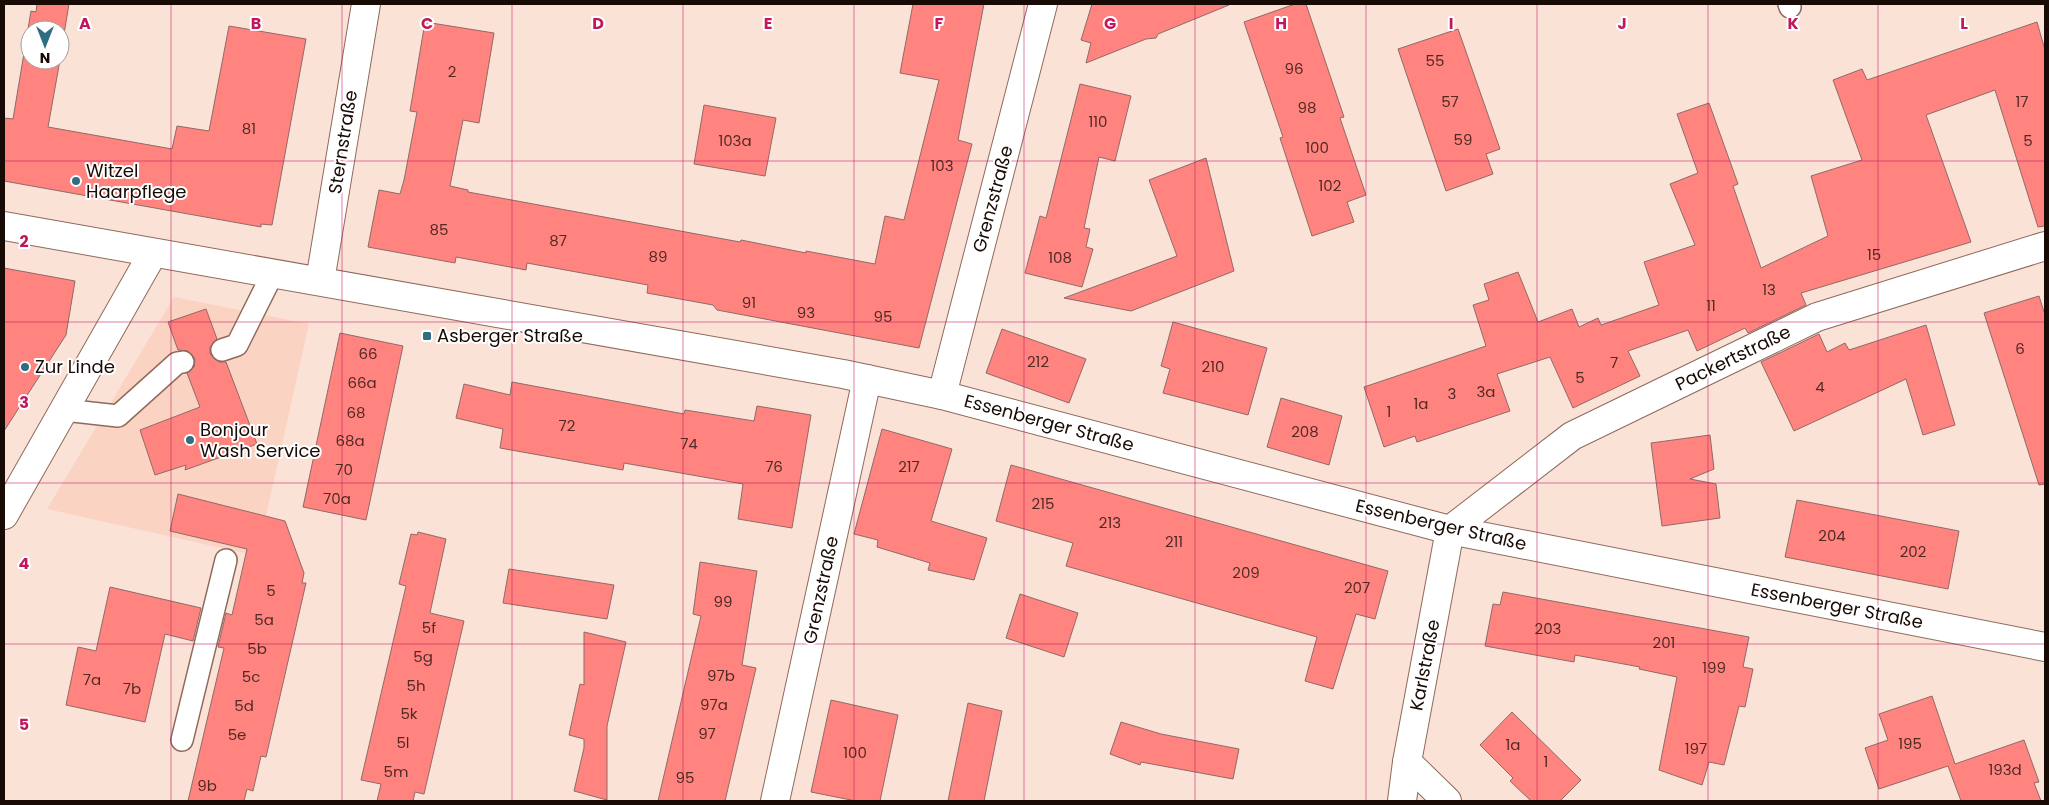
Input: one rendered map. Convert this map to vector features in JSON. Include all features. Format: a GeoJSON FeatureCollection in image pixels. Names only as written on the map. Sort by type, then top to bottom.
{"type":"FeatureCollection","features":[{"type":"Feature","properties":{"kind":"street","name":"Sternstraße"},"geometry":{"type":"LineString","coordinates":[[320,281],[366,4]]}},
{"type":"Feature","properties":{"kind":"street","name":"Grenzstraße"},"geometry":{"type":"LineString","coordinates":[[942,395],[1043,4]]}},
{"type":"Feature","properties":{"kind":"street"},"geometry":{"type":"LineString","coordinates":[[4,226],[855,376]]}},
{"type":"Feature","properties":{"kind":"street","name":"Packertstraße"},"geometry":{"type":"LineString","coordinates":[[1450,530],[1572,436],[1817,317],[2045,246]]}},
{"type":"Feature","properties":{"kind":"street"},"geometry":{"type":"LineString","coordinates":[[4,515],[153,252]]}},
{"type":"Feature","properties":{"kind":"street","name":"Grenzstraße"},"geometry":{"type":"LineString","coordinates":[[775,801],[855,376]]}},
{"type":"Feature","properties":{"kind":"street","name":"Essenberger Straße"},"geometry":{"type":"LineString","coordinates":[[855,376],[942,395],[1450,530],[2045,647]]}},
{"type":"Feature","properties":{"kind":"street","name":"Karlstraße"},"geometry":{"type":"LineString","coordinates":[[1402,801],[1407,762],[1450,530]]}},
{"type":"Feature","properties":{"kind":"street"},"geometry":{"type":"LineString","coordinates":[[1407,762],[1447,801]]}},
{"type":"Feature","properties":{"kind":"lane"},"geometry":{"type":"LineString","coordinates":[[222,350],[237,345],[273,273]]}},
{"type":"Feature","properties":{"kind":"lane"},"geometry":{"type":"LineString","coordinates":[[64,410],[118,416],[177,364],[183,362]]}},
{"type":"Feature","properties":{"kind":"lane"},"geometry":{"type":"LineString","coordinates":[[182,740],[226,560]]}},
{"type":"Feature","properties":{"kind":"shaded area"},"geometry":{"type":"Polygon","coordinates":[[[174,297],[309,324],[257,556],[47,509],[174,297]]]}},
{"type":"Feature","properties":{"kind":"building"},"geometry":{"type":"Polygon","coordinates":[[[37,4],[69,4],[66,20],[30,20],[31,11],[36,12],[37,4]]]}},
{"type":"Feature","properties":{"kind":"building"},"geometry":{"type":"Polygon","coordinates":[[[913,4],[984,4],[958,140],[972,144],[919,348],[717,310],[713,305],[647,293],[648,285],[527,263],[526,270],[456,257],[455,263],[368,247],[379,190],[400,194],[404,180],[417,112],[410,111],[425,22],[494,33],[479,123],[463,120],[450,186],[468,190],[468,192],[740,242],[741,240],[875,264],[885,216],[904,220],[939,80],[900,73],[913,4]]]}},
{"type":"Feature","properties":{"kind":"building"},"geometry":{"type":"Polygon","coordinates":[[[1092,4],[1229,5],[1158,34],[1156,38],[1146,39],[1086,63],[1091,43],[1081,40],[1092,4]]]}},
{"type":"Feature","properties":{"kind":"building"},"geometry":{"type":"Polygon","coordinates":[[[1295,4],[1306,4],[1344,117],[1340,118],[1366,195],[1347,202],[1354,222],[1312,236],[1280,138],[1283,137],[1244,22],[1295,4]]]}},
{"type":"Feature","properties":{"kind":"building"},"geometry":{"type":"Polygon","coordinates":[[[2037,22],[2045,50],[2045,226],[2038,227],[1995,90],[1926,115],[1971,242],[1801,293],[1806,305],[1748,333],[1745,328],[1697,351],[1688,330],[1628,351],[1640,376],[1573,408],[1550,357],[1497,374],[1510,411],[1417,442],[1415,436],[1384,447],[1364,387],[1486,346],[1473,305],[1489,300],[1484,284],[1518,272],[1538,322],[1572,309],[1579,327],[1598,318],[1601,325],[1659,305],[1644,262],[1695,245],[1670,184],[1698,173],[1677,114],[1709,103],[1738,184],[1733,186],[1761,268],[1828,236],[1811,176],[1862,160],[1833,80],[1862,69],[1867,80],[2037,22]]]}},
{"type":"Feature","properties":{"kind":"building"},"geometry":{"type":"Polygon","coordinates":[[[229,26],[306,39],[272,225],[261,224],[261,227],[4,181],[4,118],[13,119],[21,70],[58,70],[48,127],[172,149],[177,126],[209,131],[229,26]]]}},
{"type":"Feature","properties":{"kind":"building"},"geometry":{"type":"Polygon","coordinates":[[[1458,29],[1500,149],[1486,154],[1493,174],[1446,191],[1398,49],[1458,29]]]}},
{"type":"Feature","properties":{"kind":"building"},"geometry":{"type":"Polygon","coordinates":[[[1080,84],[1131,96],[1115,161],[1099,157],[1084,228],[1090,229],[1086,247],[1093,249],[1082,287],[1025,273],[1040,216],[1046,218],[1080,84]]]}},
{"type":"Feature","properties":{"kind":"building"},"geometry":{"type":"Polygon","coordinates":[[[704,105],[776,118],[765,176],[694,164],[704,105]]]}},
{"type":"Feature","properties":{"kind":"building"},"geometry":{"type":"Polygon","coordinates":[[[1206,158],[1234,271],[1131,311],[1064,298],[1177,256],[1149,180],[1206,158]]]}},
{"type":"Feature","properties":{"kind":"building","name":"Zur Linde"},"geometry":{"type":"Polygon","coordinates":[[[4,268],[75,281],[66,335],[4,431],[4,268]]]}},
{"type":"Feature","properties":{"kind":"building"},"geometry":{"type":"Polygon","coordinates":[[[2039,296],[2045,315],[2045,484],[2039,485],[1984,313],[2039,296]]]}},
{"type":"Feature","properties":{"kind":"building"},"geometry":{"type":"Polygon","coordinates":[[[206,309],[217,339],[210,347],[210,354],[219,362],[226,362],[257,444],[185,470],[186,465],[155,475],[140,430],[200,407],[187,373],[194,367],[195,359],[188,351],[178,350],[168,322],[206,309]]]}},
{"type":"Feature","properties":{"kind":"building"},"geometry":{"type":"Polygon","coordinates":[[[1173,322],[1267,348],[1248,415],[1163,393],[1170,369],[1161,366],[1173,322]]]}},
{"type":"Feature","properties":{"kind":"building"},"geometry":{"type":"Polygon","coordinates":[[[1926,325],[1955,425],[1923,435],[1906,379],[1794,431],[1761,362],[1819,334],[1827,352],[1845,343],[1849,350],[1926,325]]]}},
{"type":"Feature","properties":{"kind":"building"},"geometry":{"type":"Polygon","coordinates":[[[1002,329],[1086,359],[1069,403],[986,373],[1002,329]]]}},
{"type":"Feature","properties":{"kind":"building"},"geometry":{"type":"Polygon","coordinates":[[[340,333],[403,346],[366,520],[303,507],[340,333]]]}},
{"type":"Feature","properties":{"kind":"building"},"geometry":{"type":"Polygon","coordinates":[[[512,382],[684,414],[685,410],[754,421],[757,406],[811,415],[792,528],[738,519],[743,484],[624,463],[623,470],[500,448],[503,429],[456,418],[464,384],[510,395],[512,382]]]}},
{"type":"Feature","properties":{"kind":"building"},"geometry":{"type":"Polygon","coordinates":[[[1281,398],[1342,416],[1329,465],[1267,447],[1281,398]]]}},
{"type":"Feature","properties":{"kind":"building"},"geometry":{"type":"Polygon","coordinates":[[[882,429],[952,449],[931,521],[987,538],[974,580],[928,570],[930,563],[877,547],[878,540],[854,534],[882,429]]]}},
{"type":"Feature","properties":{"kind":"building"},"geometry":{"type":"Polygon","coordinates":[[[1710,435],[1714,469],[1690,479],[1716,484],[1720,518],[1662,526],[1651,443],[1710,435]]]}},
{"type":"Feature","properties":{"kind":"building"},"geometry":{"type":"Polygon","coordinates":[[[1011,465],[1388,571],[1375,619],[1356,614],[1333,689],[1305,681],[1317,637],[1066,566],[1073,543],[996,521],[1011,465]]]}},
{"type":"Feature","properties":{"kind":"building"},"geometry":{"type":"Polygon","coordinates":[[[178,494],[285,521],[304,573],[302,583],[306,583],[266,757],[261,756],[253,791],[247,789],[244,801],[188,801],[224,648],[218,647],[226,613],[232,615],[247,549],[170,531],[178,494]]]}},
{"type":"Feature","properties":{"kind":"building"},"geometry":{"type":"Polygon","coordinates":[[[1797,500],[1959,531],[1948,589],[1785,557],[1797,500]]]}},
{"type":"Feature","properties":{"kind":"building"},"geometry":{"type":"Polygon","coordinates":[[[418,532],[446,539],[430,613],[464,621],[424,794],[415,792],[413,801],[377,801],[381,784],[361,780],[406,586],[399,584],[411,534],[417,535],[418,532]]]}},
{"type":"Feature","properties":{"kind":"building"},"geometry":{"type":"Polygon","coordinates":[[[700,562],[757,571],[742,665],[756,668],[725,801],[658,801],[701,616],[693,614],[700,562]]]}},
{"type":"Feature","properties":{"kind":"building"},"geometry":{"type":"Polygon","coordinates":[[[509,569],[614,585],[607,619],[503,603],[509,569]]]}},
{"type":"Feature","properties":{"kind":"building"},"geometry":{"type":"Polygon","coordinates":[[[110,587],[201,608],[193,641],[165,634],[145,722],[66,705],[78,647],[96,651],[110,587]]]}},
{"type":"Feature","properties":{"kind":"building"},"geometry":{"type":"Polygon","coordinates":[[[1503,592],[1749,637],[1743,667],[1753,669],[1745,707],[1739,706],[1724,765],[1709,762],[1702,785],[1659,770],[1677,677],[1639,669],[1640,667],[1575,655],[1574,662],[1485,646],[1493,604],[1500,605],[1503,592]]]}},
{"type":"Feature","properties":{"kind":"building"},"geometry":{"type":"Polygon","coordinates":[[[1020,594],[1078,613],[1064,657],[1006,638],[1020,594]]]}},
{"type":"Feature","properties":{"kind":"building"},"geometry":{"type":"Polygon","coordinates":[[[584,632],[626,642],[607,726],[607,800],[574,791],[584,748],[584,739],[569,735],[580,684],[584,685],[584,632]]]}},
{"type":"Feature","properties":{"kind":"building"},"geometry":{"type":"Polygon","coordinates":[[[1932,696],[1955,764],[2024,740],[2039,782],[2034,783],[2041,801],[1961,801],[1948,766],[1879,789],[1865,748],[1888,740],[1879,714],[1932,696]]]}},
{"type":"Feature","properties":{"kind":"building"},"geometry":{"type":"Polygon","coordinates":[[[831,700],[898,715],[880,801],[856,801],[811,792],[831,700]]]}},
{"type":"Feature","properties":{"kind":"building"},"geometry":{"type":"Polygon","coordinates":[[[968,703],[1002,711],[984,801],[948,801],[968,703]]]}},
{"type":"Feature","properties":{"kind":"building"},"geometry":{"type":"Polygon","coordinates":[[[1512,712],[1581,780],[1560,801],[1531,801],[1510,781],[1513,778],[1480,745],[1512,712]]]}},
{"type":"Feature","properties":{"kind":"building"},"geometry":{"type":"Polygon","coordinates":[[[1121,722],[1161,734],[1239,749],[1233,779],[1141,762],[1140,765],[1110,754],[1121,722]]]}},
{"type":"Feature","properties":{"kind":"place","name":"Witzel Haarpflege"},"geometry":{"type":"Point","coordinates":[76,181]}},
{"type":"Feature","properties":{"kind":"place","name":"Asberger Straße"},"geometry":{"type":"Point","coordinates":[427,336]}},
{"type":"Feature","properties":{"kind":"place","name":"Zur Linde"},"geometry":{"type":"Point","coordinates":[25,367]}},
{"type":"Feature","properties":{"kind":"place","name":"Bonjour Wash Service"},"geometry":{"type":"Point","coordinates":[190,440]}}]}
